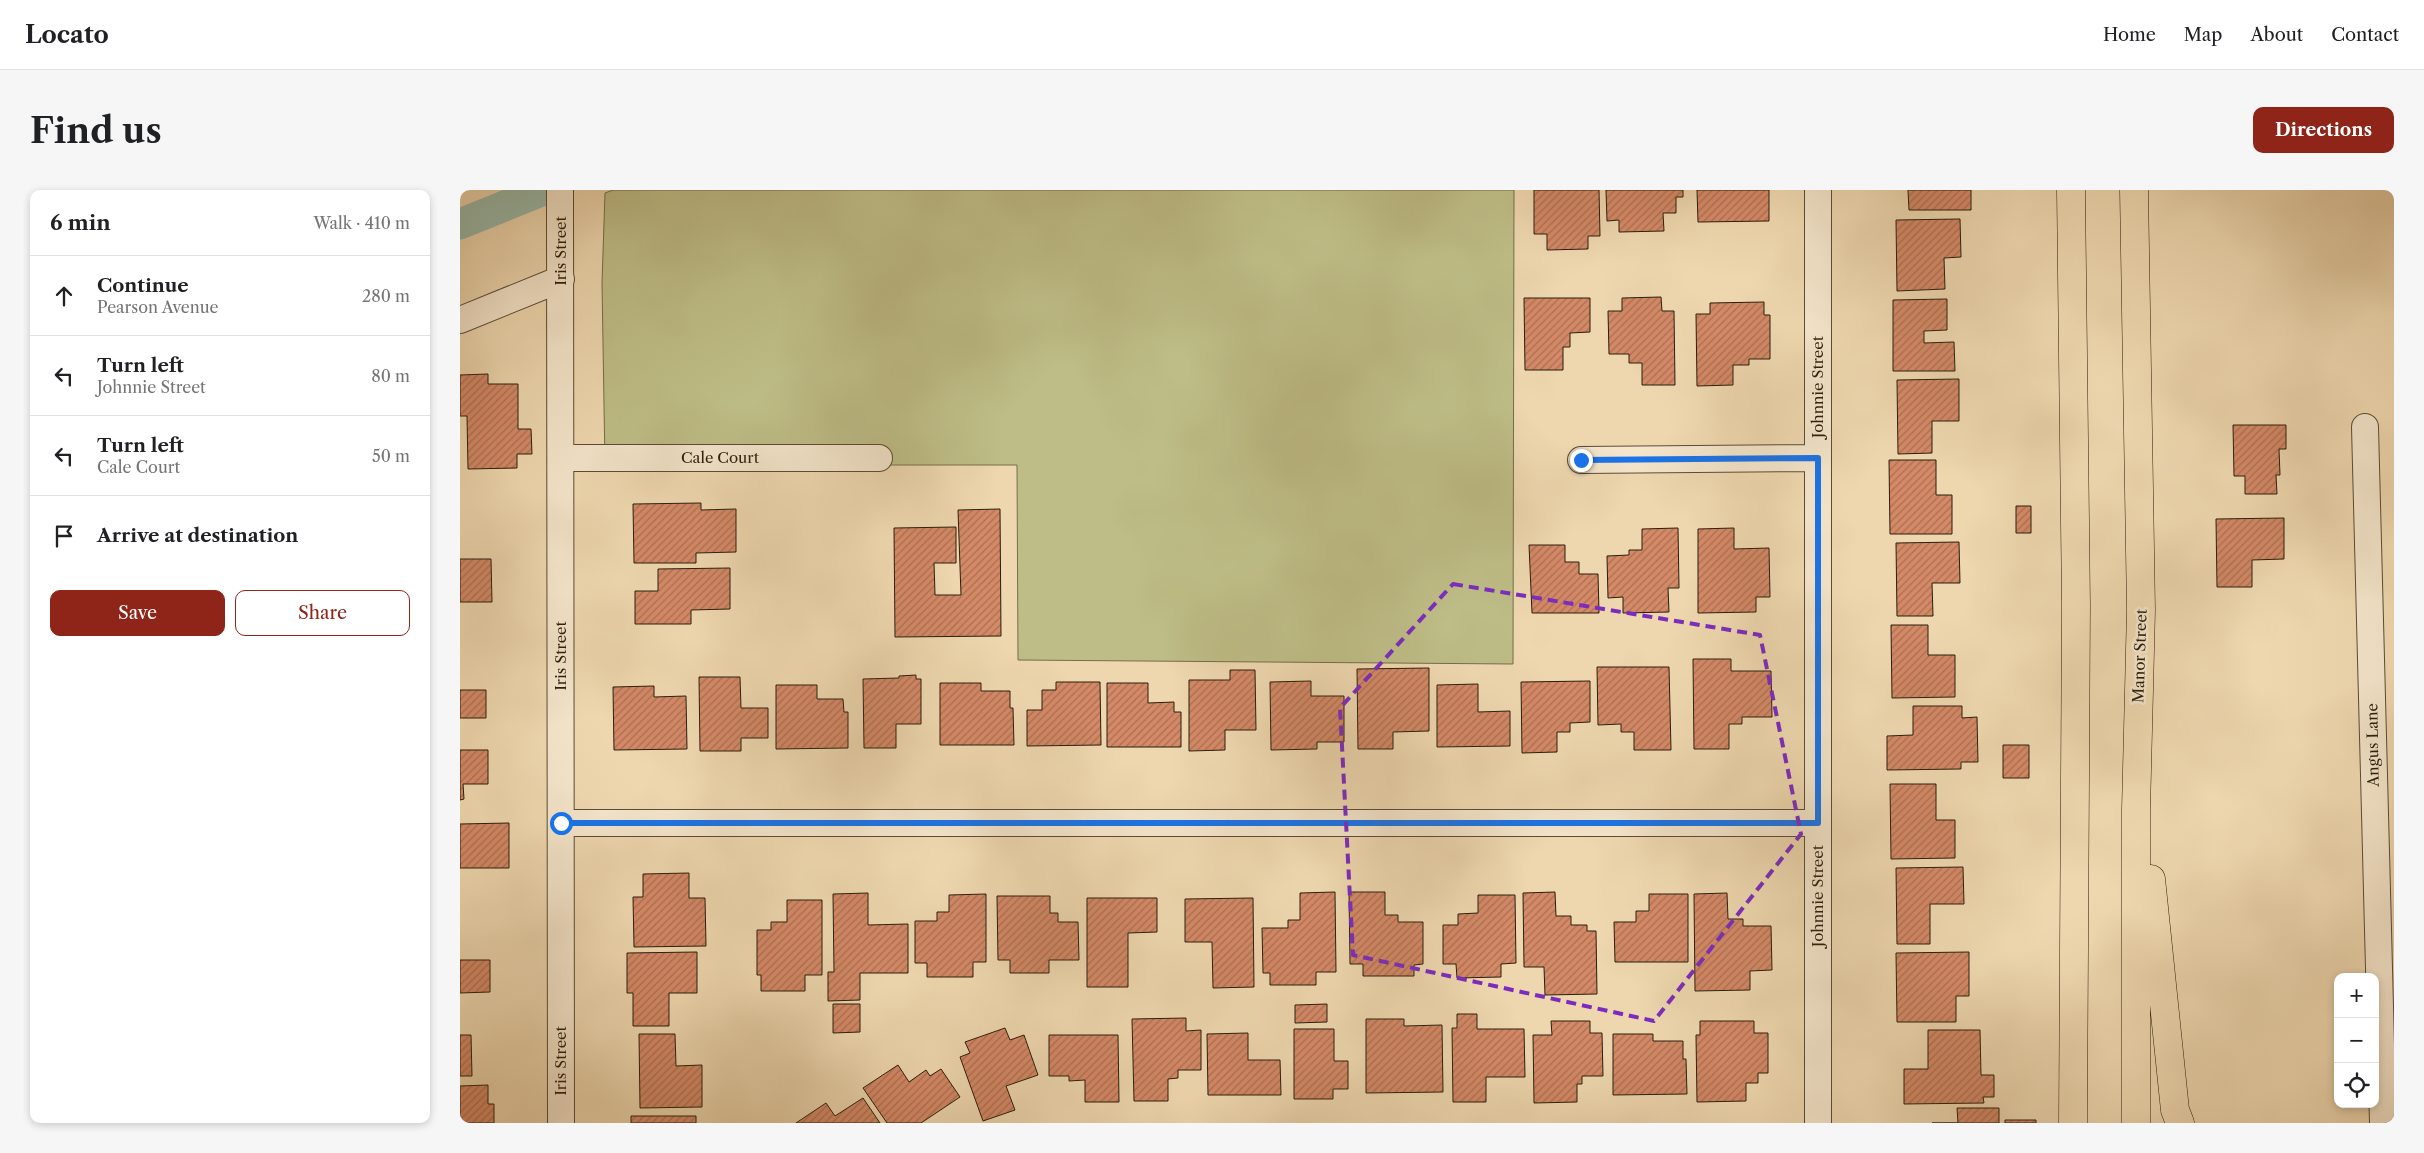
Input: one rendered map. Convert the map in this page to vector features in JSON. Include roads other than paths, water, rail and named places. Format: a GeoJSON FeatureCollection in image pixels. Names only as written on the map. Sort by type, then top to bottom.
{"type":"FeatureCollection","features":[{"type":"Feature","properties":{"kind":"main road"},"geometry":{"type":"LineString","coordinates":[[2071,190],[2076,595],[2073,1123]]}},
{"type":"Feature","properties":{"kind":"main road","name":"Manor Street"},"geometry":{"type":"LineString","coordinates":[[2134,190],[2142,610],[2136,810],[2136,1123]]}},
{"type":"Feature","properties":{"kind":"main road"},"geometry":{"type":"LineString","coordinates":[[2136,810],[2151,872],[2175,1110],[2180,1123]]}},
{"type":"Feature","properties":{"kind":"street","name":"Iris Street"},"geometry":{"type":"LineString","coordinates":[[560,190],[561,1123]]}},
{"type":"Feature","properties":{"kind":"street","name":"Johnnie Street"},"geometry":{"type":"LineString","coordinates":[[1818,190],[1818,1123]]}},
{"type":"Feature","properties":{"kind":"street"},"geometry":{"type":"LineString","coordinates":[[460,320],[561,279]]}},
{"type":"Feature","properties":{"kind":"street","name":"Angus Lane"},"geometry":{"type":"LineString","coordinates":[[2365,426],[2382,1123]]}},
{"type":"Feature","properties":{"kind":"street","name":"Cale Court"},"geometry":{"type":"LineString","coordinates":[[561,458],[879,458]]}},
{"type":"Feature","properties":{"kind":"street"},"geometry":{"type":"LineString","coordinates":[[1581,460],[1818,458]]}},
{"type":"Feature","properties":{"kind":"street"},"geometry":{"type":"LineString","coordinates":[[561,823],[1818,823]]}},
{"type":"Feature","properties":{"kind":"waterway"},"geometry":{"type":"LineString","coordinates":[[460,224],[544,190]]}}]}
